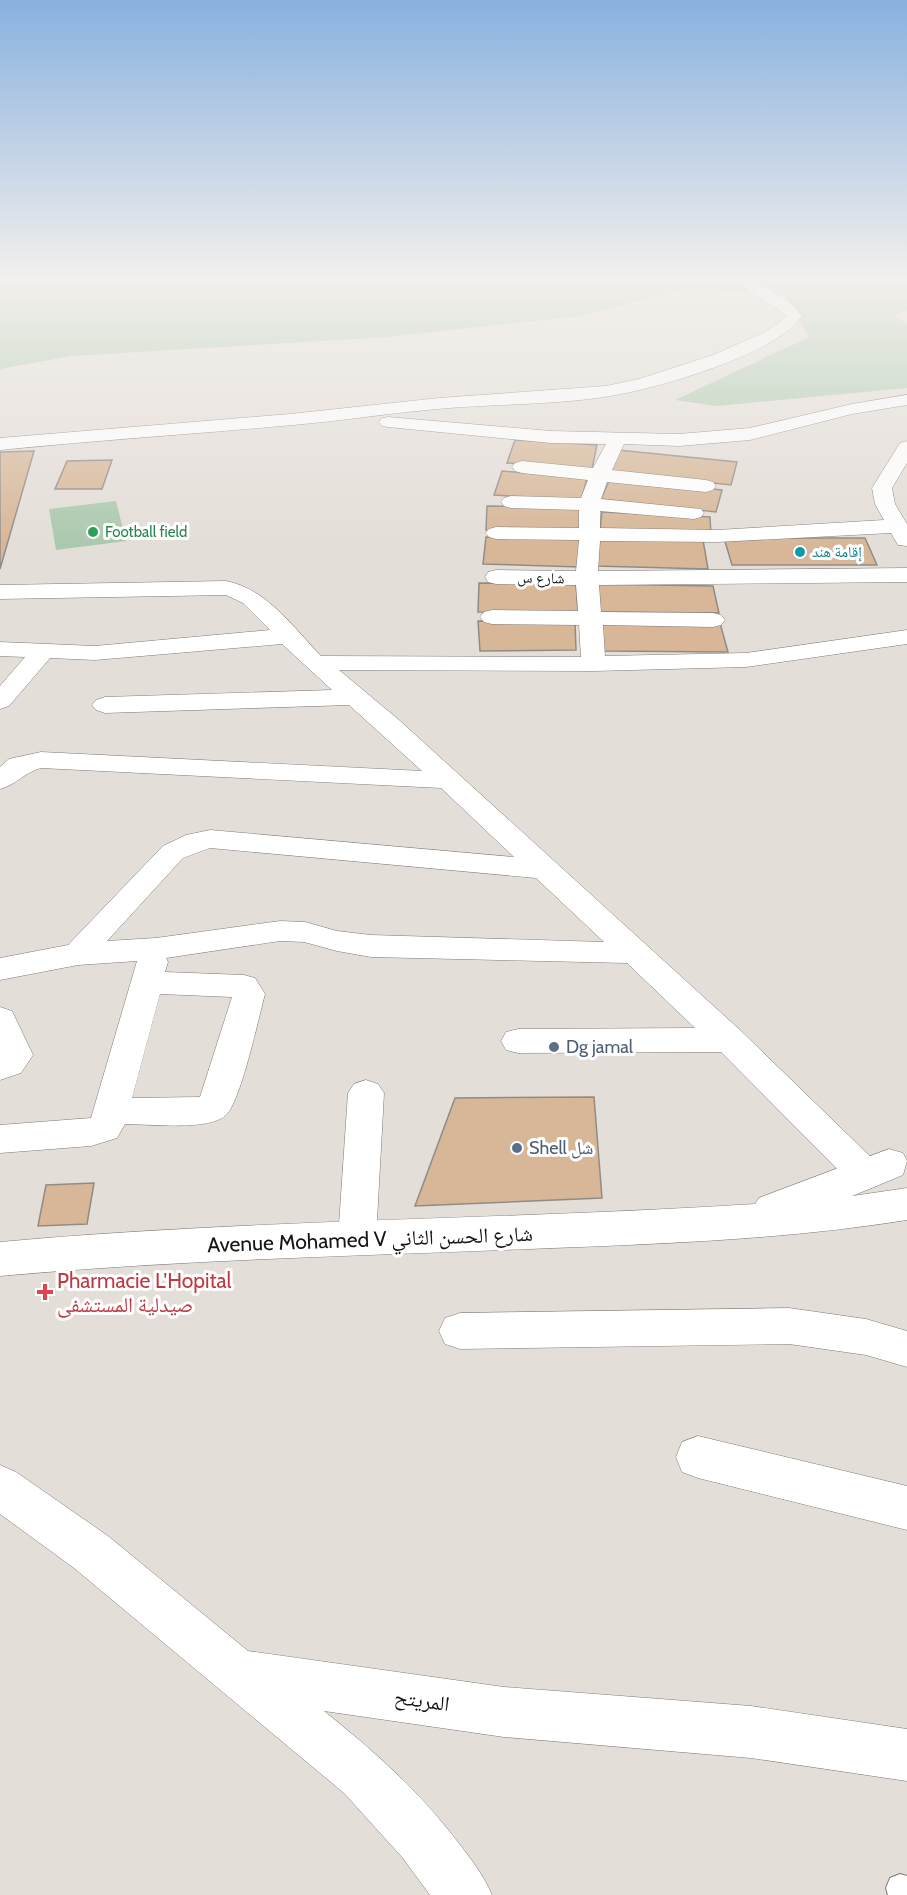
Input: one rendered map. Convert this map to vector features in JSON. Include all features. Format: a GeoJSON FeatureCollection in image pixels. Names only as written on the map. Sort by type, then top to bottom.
{"type":"FeatureCollection","features":[{"type":"Feature","properties":{"kind":"main road"},"geometry":{"type":"LineString","coordinates":[[887,1161],[898,1187],[907,1199]]}},
{"type":"Feature","properties":{"kind":"main road","name":"Avenue Mohamed V شارع الحسن الثاني"},"geometry":{"type":"LineString","coordinates":[[741,1220],[887,1161]]}},
{"type":"Feature","properties":{"kind":"main road","name":"Avenue Mohamed V شارع الحسن الثاني"},"geometry":{"type":"LineString","coordinates":[[0,1259],[122,1248],[623,1229],[829,1216],[907,1204]]}},
{"type":"Feature","properties":{"kind":"street"},"geometry":{"type":"LineString","coordinates":[[0,444],[131,431],[330,416],[439,403],[579,394],[632,387],[689,368]]}},
{"type":"Feature","properties":{"kind":"street"},"geometry":{"type":"LineString","coordinates":[[330,416],[508,434],[617,440],[719,438],[750,434],[852,409],[907,400]]}},
{"type":"Feature","properties":{"kind":"street"},"geometry":{"type":"LineString","coordinates":[[594,664],[587,578],[589,504],[600,474],[617,440]]}},
{"type":"Feature","properties":{"kind":"street"},"geometry":{"type":"LineString","coordinates":[[496,533],[717,536],[902,534],[885,504],[882,488],[902,466],[907,447]]}},
{"type":"Feature","properties":{"kind":"street"},"geometry":{"type":"LineString","coordinates":[[522,467],[706,486]]}},
{"type":"Feature","properties":{"kind":"street"},"geometry":{"type":"LineString","coordinates":[[511,502],[589,504],[694,513]]}},
{"type":"Feature","properties":{"kind":"street","name":"شارع س"},"geometry":{"type":"LineString","coordinates":[[495,577],[907,575]]}},
{"type":"Feature","properties":{"kind":"street"},"geometry":{"type":"LineString","coordinates":[[0,592],[236,590],[251,598],[315,663],[390,726],[729,1040],[887,1161]]}},
{"type":"Feature","properties":{"kind":"street"},"geometry":{"type":"LineString","coordinates":[[492,617],[713,620]]}},
{"type":"Feature","properties":{"kind":"street"},"geometry":{"type":"LineString","coordinates":[[0,649],[94,653],[287,636]]}},
{"type":"Feature","properties":{"kind":"street"},"geometry":{"type":"LineString","coordinates":[[315,663],[594,664],[746,660],[907,637]]}},
{"type":"Feature","properties":{"kind":"street"},"geometry":{"type":"LineString","coordinates":[[0,701],[43,652]]}},
{"type":"Feature","properties":{"kind":"street"},"geometry":{"type":"LineString","coordinates":[[105,705],[354,697]]}},
{"type":"Feature","properties":{"kind":"street"},"geometry":{"type":"LineString","coordinates":[[0,781],[19,765],[41,760],[447,780]]}},
{"type":"Feature","properties":{"kind":"street"},"geometry":{"type":"LineString","coordinates":[[78,954],[173,852],[196,841],[210,839],[542,869]]}},
{"type":"Feature","properties":{"kind":"street"},"geometry":{"type":"LineString","coordinates":[[152,965],[291,931],[371,946],[633,953]]}},
{"type":"Feature","properties":{"kind":"street"},"geometry":{"type":"LineString","coordinates":[[0,969],[78,954],[152,965],[244,986],[249,994],[214,1106],[197,1111],[112,1111]]}},
{"type":"Feature","properties":{"kind":"street"},"geometry":{"type":"LineString","coordinates":[[0,1138],[99,1130],[107,1124],[152,965]]}},
{"type":"Feature","properties":{"kind":"street"},"geometry":{"type":"LineString","coordinates":[[0,1019],[16,1054],[9,1064],[0,1068]]}},
{"type":"Feature","properties":{"kind":"street"},"geometry":{"type":"LineString","coordinates":[[518,1041],[729,1040]]}},
{"type":"Feature","properties":{"kind":"street"},"geometry":{"type":"LineString","coordinates":[[357,1239],[366,1093]]}},
{"type":"Feature","properties":{"kind":"street"},"geometry":{"type":"LineString","coordinates":[[460,1331],[789,1326],[866,1337],[907,1349]]}},
{"type":"Feature","properties":{"kind":"street"},"geometry":{"type":"LineString","coordinates":[[698,1457],[907,1508]]}},
{"type":"Feature","properties":{"kind":"street"},"geometry":{"type":"LineString","coordinates":[[0,1487],[92,1552],[362,1775],[421,1838],[464,1895]]}},
{"type":"Feature","properties":{"kind":"street","name":"المريتح"},"geometry":{"type":"LineString","coordinates":[[237,1674],[504,1712],[751,1732],[907,1755]]}},
{"type":"Feature","properties":{"kind":"green space"},"geometry":{"type":"Polygon","coordinates":[[[742,368],[907,368],[907,388],[717,406],[675,400],[742,368]]]}},
{"type":"Feature","properties":{"kind":"green space"},"geometry":{"type":"Polygon","coordinates":[[[116,501],[126,541],[56,550],[49,509],[116,501]]]}},
{"type":"Feature","properties":{"kind":"building"},"geometry":{"type":"Polygon","coordinates":[[[515,440],[597,445],[592,469],[507,463],[515,440]]]}},
{"type":"Feature","properties":{"kind":"building"},"geometry":{"type":"Polygon","coordinates":[[[618,450],[737,462],[731,485],[609,472],[618,450]]]}},
{"type":"Feature","properties":{"kind":"building"},"geometry":{"type":"Polygon","coordinates":[[[34,451],[0,569],[0,452],[34,451]]]}},
{"type":"Feature","properties":{"kind":"building"},"geometry":{"type":"Polygon","coordinates":[[[112,460],[102,489],[55,489],[67,461],[112,460]]]}},
{"type":"Feature","properties":{"kind":"building"},"geometry":{"type":"Polygon","coordinates":[[[502,471],[587,478],[581,501],[494,495],[502,471]]]}},
{"type":"Feature","properties":{"kind":"building"},"geometry":{"type":"Polygon","coordinates":[[[610,479],[722,490],[716,512],[601,499],[610,479]]]}},
{"type":"Feature","properties":{"kind":"building"},"geometry":{"type":"Polygon","coordinates":[[[487,506],[581,507],[582,531],[486,530],[487,506]]]}},
{"type":"Feature","properties":{"kind":"building"},"geometry":{"type":"Polygon","coordinates":[[[602,512],[710,517],[711,535],[600,530],[602,512]]]}},
{"type":"Feature","properties":{"kind":"building"},"geometry":{"type":"Polygon","coordinates":[[[486,537],[580,539],[580,567],[483,564],[486,537]]]}},
{"type":"Feature","properties":{"kind":"building"},"geometry":{"type":"Polygon","coordinates":[[[594,537],[703,540],[708,569],[595,566],[594,537]]]}},
{"type":"Feature","properties":{"kind":"building","name":"إقامة هند"},"geometry":{"type":"Polygon","coordinates":[[[724,538],[865,538],[877,565],[732,565],[724,538]]]}},
{"type":"Feature","properties":{"kind":"building"},"geometry":{"type":"Polygon","coordinates":[[[479,583],[576,584],[578,613],[478,612],[479,583]]]}},
{"type":"Feature","properties":{"kind":"building"},"geometry":{"type":"Polygon","coordinates":[[[596,584],[713,586],[719,613],[599,612],[596,584]]]}},
{"type":"Feature","properties":{"kind":"building"},"geometry":{"type":"Polygon","coordinates":[[[478,621],[575,622],[576,650],[480,651],[478,621]]]}},
{"type":"Feature","properties":{"kind":"building"},"geometry":{"type":"Polygon","coordinates":[[[599,622],[720,623],[728,652],[603,651],[599,622]]]}},
{"type":"Feature","properties":{"kind":"building","name":"Shell شل"},"geometry":{"type":"Polygon","coordinates":[[[594,1097],[602,1198],[415,1206],[455,1098],[594,1097]]]}},
{"type":"Feature","properties":{"kind":"building"},"geometry":{"type":"Polygon","coordinates":[[[94,1183],[87,1224],[38,1226],[46,1185],[94,1183]]]}},
{"type":"Feature","properties":{"kind":"place","name":"Football field"},"geometry":{"type":"Point","coordinates":[93,532]}},
{"type":"Feature","properties":{"kind":"place","name":"إقامة هند"},"geometry":{"type":"Point","coordinates":[800,552]}},
{"type":"Feature","properties":{"kind":"place","name":"Dg jamal"},"geometry":{"type":"Point","coordinates":[554,1047]}},
{"type":"Feature","properties":{"kind":"place","name":"Shell شل"},"geometry":{"type":"Point","coordinates":[517,1148]}},
{"type":"Feature","properties":{"kind":"place","name":"Pharmacie L'Hopital صيدلية المستشفى"},"geometry":{"type":"Point","coordinates":[45,1292]}}]}
